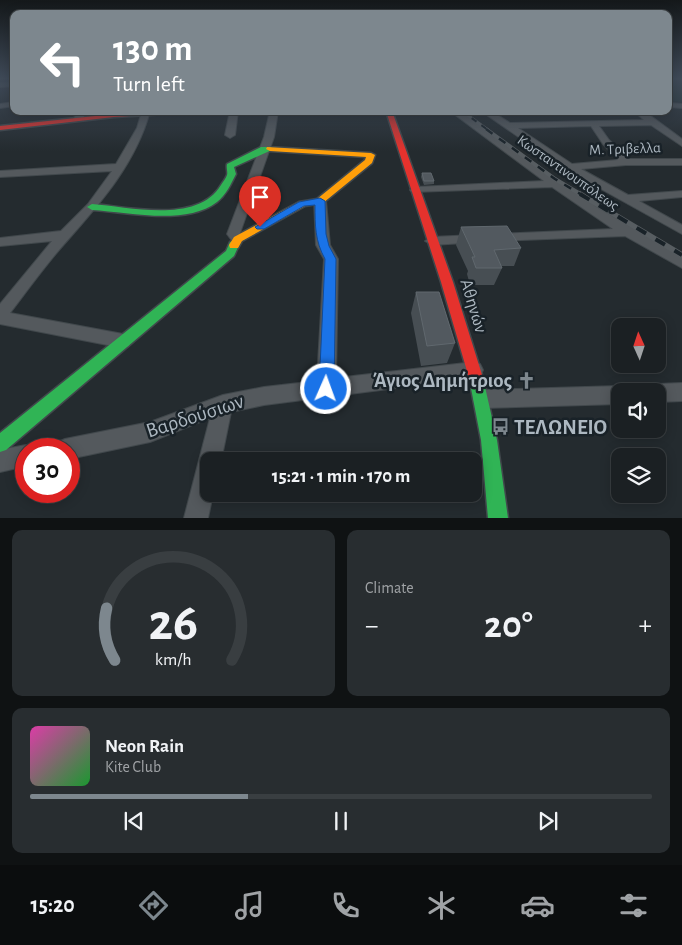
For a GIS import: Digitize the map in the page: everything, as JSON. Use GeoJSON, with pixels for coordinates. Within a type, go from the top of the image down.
{"type":"FeatureCollection","features":[{"type":"Feature","properties":{"kind":"street"},"geometry":{"type":"LineString","coordinates":[[0,128],[81,115]]}},
{"type":"Feature","properties":{"kind":"street"},"geometry":{"type":"LineString","coordinates":[[123,341],[0,317],[53,248],[92,207],[112,180],[141,128],[145,115]]}},
{"type":"Feature","properties":{"kind":"street"},"geometry":{"type":"LineString","coordinates":[[230,135],[233,115]]}},
{"type":"Feature","properties":{"kind":"street"},"geometry":{"type":"LineString","coordinates":[[238,240],[233,234],[264,149],[273,115]]}},
{"type":"Feature","properties":{"kind":"street","name":"Αθηνών"},"geometry":{"type":"LineString","coordinates":[[390,115],[447,282],[482,399],[498,518]]}},
{"type":"Feature","properties":{"kind":"street","name":"Κωσταντινουπόλεως"},"geometry":{"type":"LineString","coordinates":[[460,115],[628,232],[682,263]]}},
{"type":"Feature","properties":{"kind":"street","name":"Κωσταντινουπόλεως"},"geometry":{"type":"LineString","coordinates":[[491,115],[569,167],[682,230]]}},
{"type":"Feature","properties":{"kind":"street"},"geometry":{"type":"LineString","coordinates":[[643,115],[682,143]]}},
{"type":"Feature","properties":{"kind":"street"},"geometry":{"type":"LineString","coordinates":[[508,126],[652,122]]}},
{"type":"Feature","properties":{"kind":"street"},"geometry":{"type":"LineString","coordinates":[[594,125],[606,142],[626,162]]}},
{"type":"Feature","properties":{"kind":"street"},"geometry":{"type":"LineString","coordinates":[[0,444],[230,253],[238,240],[302,204],[320,201],[369,161],[371,155],[264,149],[230,166],[232,174],[226,187],[218,197],[198,209],[180,212],[92,207]]}},
{"type":"Feature","properties":{"kind":"street","name":"Μ. Τριβελλα"},"geometry":{"type":"LineString","coordinates":[[569,167],[626,162],[682,162]]}},
{"type":"Feature","properties":{"kind":"street"},"geometry":{"type":"LineString","coordinates":[[0,174],[119,167]]}},
{"type":"Feature","properties":{"kind":"street"},"geometry":{"type":"LineString","coordinates":[[416,190],[557,184]]}},
{"type":"Feature","properties":{"kind":"street"},"geometry":{"type":"LineString","coordinates":[[625,199],[682,194]]}},
{"type":"Feature","properties":{"kind":"street"},"geometry":{"type":"LineString","coordinates":[[320,201],[323,246],[331,259],[326,389]]}},
{"type":"Feature","properties":{"kind":"street"},"geometry":{"type":"LineString","coordinates":[[432,241],[628,232]]}},
{"type":"Feature","properties":{"kind":"street"},"geometry":{"type":"LineString","coordinates":[[0,242],[67,234]]}},
{"type":"Feature","properties":{"kind":"street","name":"Βαρδούσιων"},"geometry":{"type":"LineString","coordinates":[[80,446],[150,432],[224,404],[264,396],[474,370]]}},
{"type":"Feature","properties":{"kind":"street"},"geometry":{"type":"LineString","coordinates":[[666,393],[682,392]]}},
{"type":"Feature","properties":{"kind":"street"},"geometry":{"type":"LineString","coordinates":[[482,399],[611,394]]}},
{"type":"Feature","properties":{"kind":"street"},"geometry":{"type":"LineString","coordinates":[[212,452],[224,404]]}},
{"type":"Feature","properties":{"kind":"street"},"geometry":{"type":"LineString","coordinates":[[0,461],[15,458]]}},
{"type":"Feature","properties":{"kind":"street"},"geometry":{"type":"LineString","coordinates":[[196,518],[200,502]]}},
{"type":"Feature","properties":{"kind":"building"},"geometry":{"type":"Polygon","coordinates":[[[422,173],[431,173],[434,181],[424,181],[422,173]]]}},
{"type":"Feature","properties":{"kind":"building"},"geometry":{"type":"Polygon","coordinates":[[[507,226],[521,248],[494,250],[502,268],[476,268],[472,257],[475,257],[461,227],[507,226]]]}},
{"type":"Feature","properties":{"kind":"building"},"geometry":{"type":"Polygon","coordinates":[[[416,292],[439,292],[455,343],[427,346],[416,292]]]}},
{"type":"Feature","properties":{"kind":"railway"},"geometry":{"type":"LineString","coordinates":[[467,115],[488,130]]}},
{"type":"Feature","properties":{"kind":"railway"},"geometry":{"type":"LineString","coordinates":[[486,129],[555,179],[582,195]]}},
{"type":"Feature","properties":{"kind":"railway"},"geometry":{"type":"LineString","coordinates":[[580,194],[682,255]]}},
{"type":"Feature","properties":{"kind":"traffic: fast"},"geometry":{"type":"LineString","coordinates":[[92,207],[167,213],[196,209],[208,204],[219,195],[232,174],[230,166],[264,149],[270,149]]}},
{"type":"Feature","properties":{"kind":"traffic: fast"},"geometry":{"type":"LineString","coordinates":[[0,444],[230,253],[234,245]]}},
{"type":"Feature","properties":{"kind":"traffic: fast"},"geometry":{"type":"LineString","coordinates":[[476,378],[489,440],[498,518]]}},
{"type":"Feature","properties":{"kind":"traffic: slow"},"geometry":{"type":"LineString","coordinates":[[234,245],[238,239],[302,204],[320,201],[369,161],[371,155],[270,149]]}},
{"type":"Feature","properties":{"kind":"traffic: jam"},"geometry":{"type":"LineString","coordinates":[[0,128],[114,115]]}},
{"type":"Feature","properties":{"kind":"traffic: jam"},"geometry":{"type":"LineString","coordinates":[[390,115],[447,282],[476,378]]}},
{"type":"Feature","properties":{"kind":"place","name":"Άγιος Δημήτριος"},"geometry":{"type":"Point","coordinates":[526,380]}},
{"type":"Feature","properties":{"kind":"place","name":"ΤΕΛΩΝΕΙΟ"},"geometry":{"type":"Point","coordinates":[500,427]}},
{"type":"Feature","properties":{"kind":"route"},"geometry":{"type":"LineString","coordinates":[[260,227],[302,204],[320,201],[323,246],[331,259],[326,389]]}}]}
